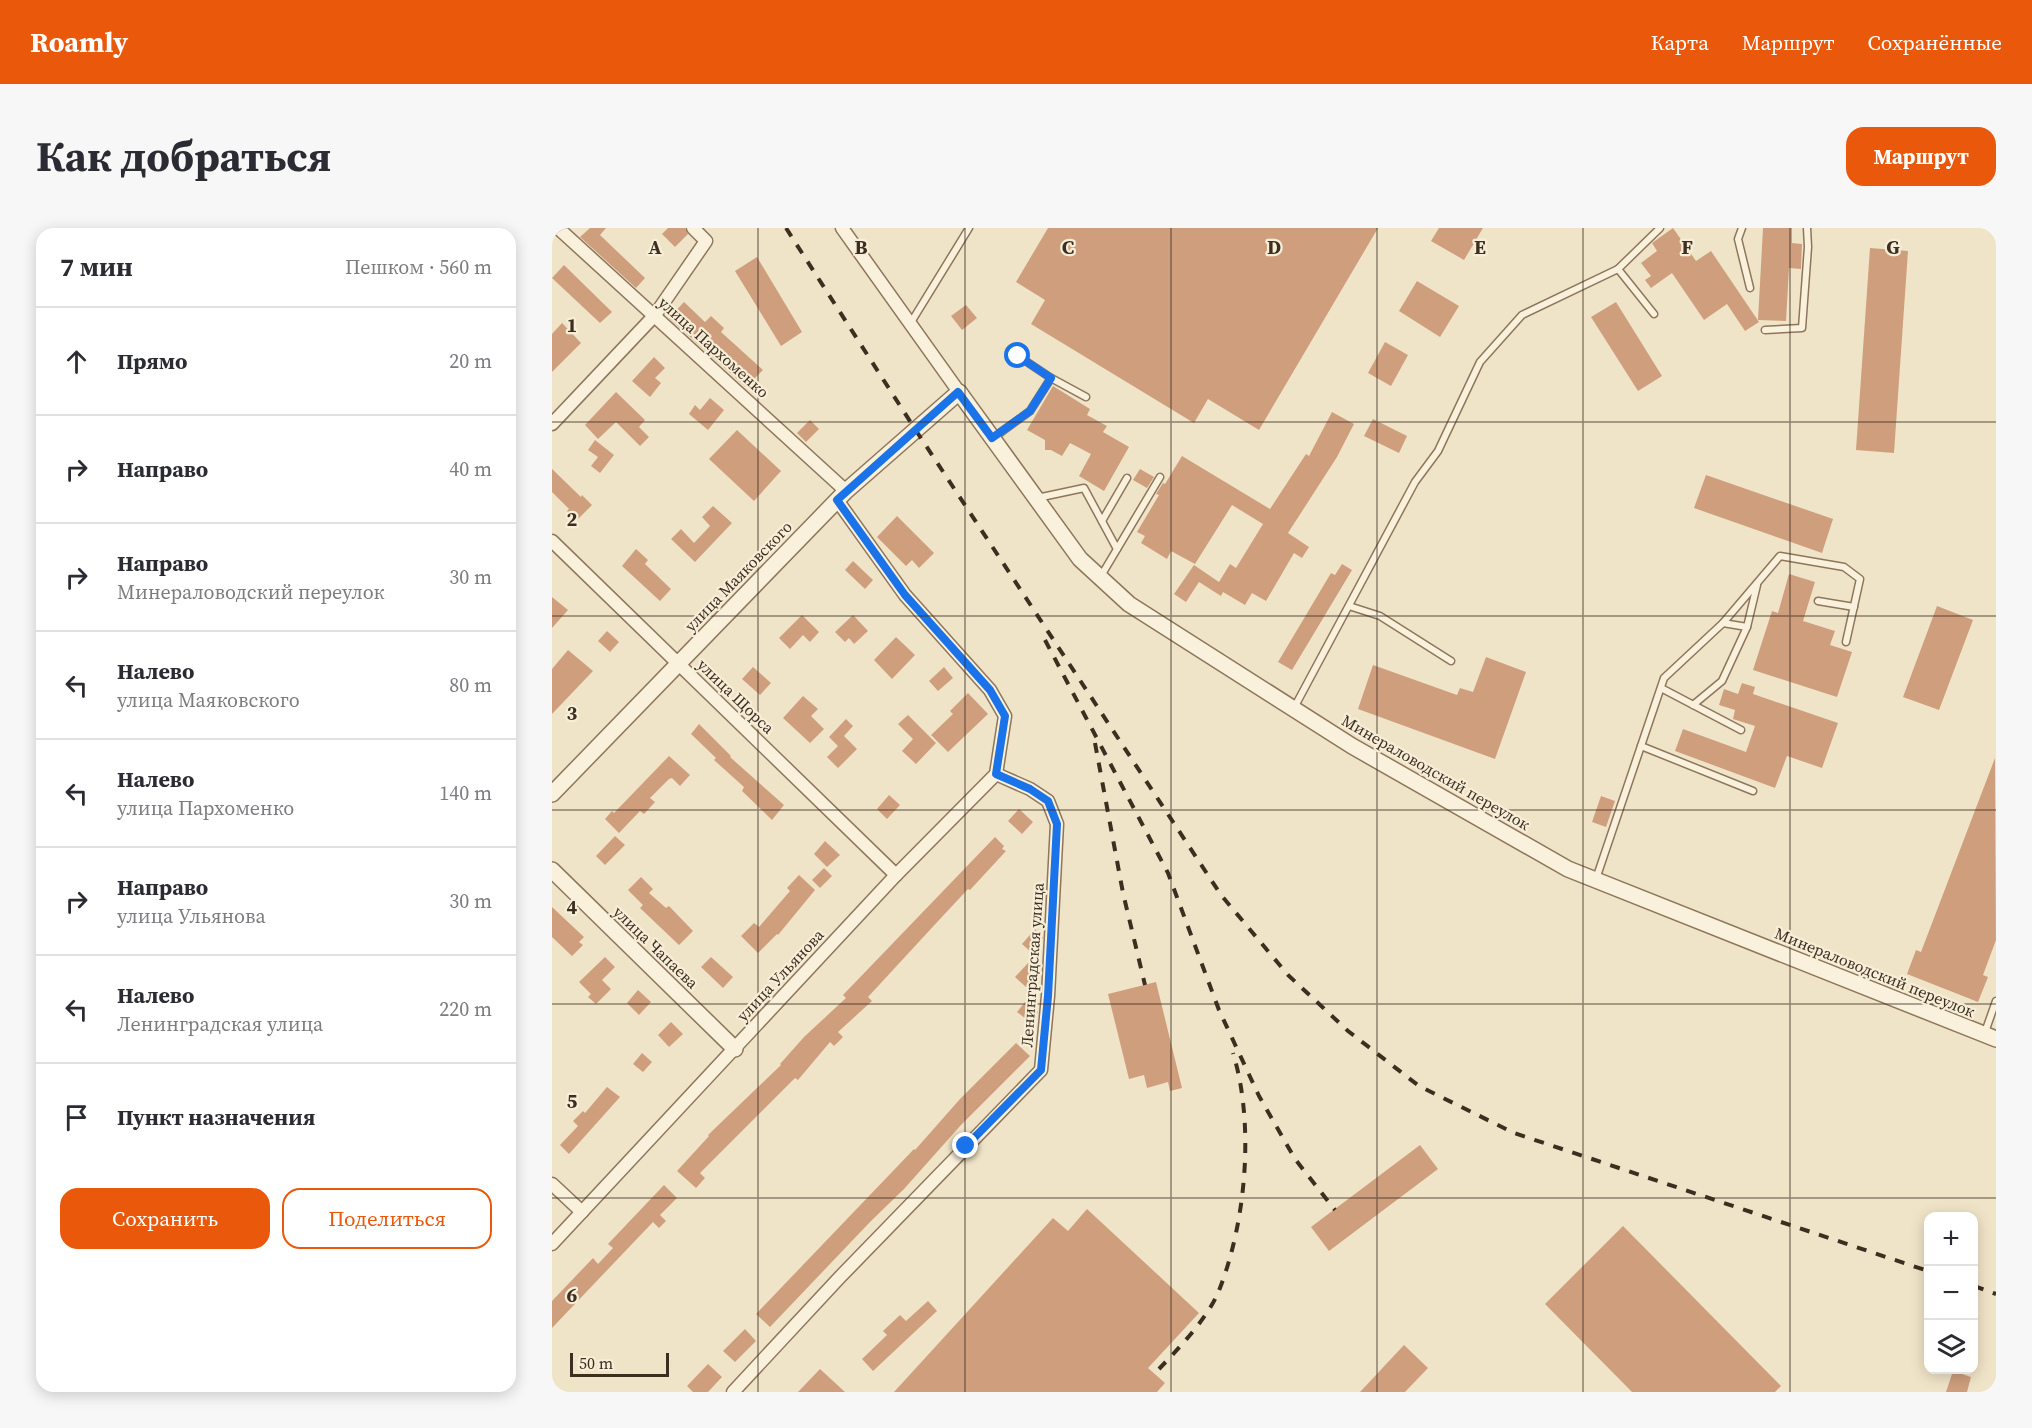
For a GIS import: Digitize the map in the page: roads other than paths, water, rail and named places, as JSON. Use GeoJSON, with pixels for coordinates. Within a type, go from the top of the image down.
{"type":"FeatureCollection","features":[{"type":"Feature","properties":{"kind":"street","name":"улица Пархоменко"},"geometry":{"type":"LineString","coordinates":[[558,228],[655,315],[842,495],[905,595],[990,690],[1005,716],[996,774]]}},
{"type":"Feature","properties":{"kind":"street"},"geometry":{"type":"LineString","coordinates":[[552,424],[655,315],[706,241],[693,228]]}},
{"type":"Feature","properties":{"kind":"street"},"geometry":{"type":"LineString","coordinates":[[842,228],[958,392]]}},
{"type":"Feature","properties":{"kind":"street","name":"улица Маяковского"},"geometry":{"type":"LineString","coordinates":[[552,794],[842,495],[958,392]]}},
{"type":"Feature","properties":{"kind":"street","name":"Минераловодский переулок"},"geometry":{"type":"LineString","coordinates":[[958,392],[1080,559],[1129,604],[1352,746],[1568,869],[1990,1037]]}},
{"type":"Feature","properties":{"kind":"street","name":"улица Щорса"},"geometry":{"type":"LineString","coordinates":[[552,542],[896,875]]}},
{"type":"Feature","properties":{"kind":"street","name":"улица Ульянова"},"geometry":{"type":"LineString","coordinates":[[552,1244],[896,875],[996,774]]}},
{"type":"Feature","properties":{"kind":"street","name":"Ленинградская улица"},"geometry":{"type":"LineString","coordinates":[[733,1392],[848,1269],[1041,1070],[1048,996],[1057,824],[1048,801],[1030,789],[996,774]]}},
{"type":"Feature","properties":{"kind":"street","name":"улица Чапаева"},"geometry":{"type":"LineString","coordinates":[[552,870],[735,1049]]}},
{"type":"Feature","properties":{"kind":"street"},"geometry":{"type":"LineString","coordinates":[[552,1184],[582,1212]]}},
{"type":"Feature","properties":{"kind":"lane"},"geometry":{"type":"LineString","coordinates":[[910,324],[969,228]]}},
{"type":"Feature","properties":{"kind":"lane"},"geometry":{"type":"LineString","coordinates":[[1293,708],[1415,482],[1438,451],[1480,362],[1522,315],[1618,269],[1660,228]]}},
{"type":"Feature","properties":{"kind":"lane"},"geometry":{"type":"LineString","coordinates":[[1742,228],[1738,239],[1750,288]]}},
{"type":"Feature","properties":{"kind":"lane"},"geometry":{"type":"LineString","coordinates":[[1765,330],[1802,328],[1808,247],[1807,228]]}},
{"type":"Feature","properties":{"kind":"lane"},"geometry":{"type":"LineString","coordinates":[[1618,269],[1654,314]]}},
{"type":"Feature","properties":{"kind":"lane"},"geometry":{"type":"LineString","coordinates":[[1018,356],[1051,378],[1086,397]]}},
{"type":"Feature","properties":{"kind":"lane"},"geometry":{"type":"LineString","coordinates":[[992,438],[1030,411],[1051,378]]}},
{"type":"Feature","properties":{"kind":"lane"},"geometry":{"type":"LineString","coordinates":[[1101,577],[1160,477]]}},
{"type":"Feature","properties":{"kind":"lane"},"geometry":{"type":"LineString","coordinates":[[1102,521],[1127,478]]}},
{"type":"Feature","properties":{"kind":"lane"},"geometry":{"type":"LineString","coordinates":[[1036,498],[1084,488],[1117,549]]}},
{"type":"Feature","properties":{"kind":"lane"},"geometry":{"type":"LineString","coordinates":[[1595,880],[1665,678],[1723,623],[1779,556],[1844,567],[1860,579],[1846,642]]}},
{"type":"Feature","properties":{"kind":"lane"},"geometry":{"type":"LineString","coordinates":[[1693,705],[1722,681],[1747,627],[1758,581]]}},
{"type":"Feature","properties":{"kind":"lane"},"geometry":{"type":"LineString","coordinates":[[1818,601],[1854,607]]}},
{"type":"Feature","properties":{"kind":"lane"},"geometry":{"type":"LineString","coordinates":[[1349,606],[1380,616],[1452,661]]}},
{"type":"Feature","properties":{"kind":"lane"},"geometry":{"type":"LineString","coordinates":[[1723,623],[1747,627]]}},
{"type":"Feature","properties":{"kind":"lane"},"geometry":{"type":"LineString","coordinates":[[1661,688],[1741,730]]}},
{"type":"Feature","properties":{"kind":"lane"},"geometry":{"type":"LineString","coordinates":[[1641,746],[1753,791]]}},
{"type":"Feature","properties":{"kind":"lane"},"geometry":{"type":"LineString","coordinates":[[1990,1037],[1996,1001]]}},
{"type":"Feature","properties":{"kind":"railway"},"geometry":{"type":"LineString","coordinates":[[786,228],[1221,895],[1288,975],[1348,1031],[1419,1086],[1514,1133],[1924,1270]]}},
{"type":"Feature","properties":{"kind":"railway"},"geometry":{"type":"LineString","coordinates":[[1045,640],[1168,873],[1219,1010],[1259,1096],[1295,1159],[1335,1210]]}},
{"type":"Feature","properties":{"kind":"railway"},"geometry":{"type":"LineString","coordinates":[[1095,743],[1123,893],[1145,985]]}},
{"type":"Feature","properties":{"kind":"railway"},"geometry":{"type":"LineString","coordinates":[[1159,1369],[1207,1313],[1218,1293],[1228,1266],[1241,1205],[1245,1142],[1240,1081],[1233,1053]]}},
{"type":"Feature","properties":{"kind":"railway"},"geometry":{"type":"LineString","coordinates":[[1978,1287],[1996,1294]]}}]}
